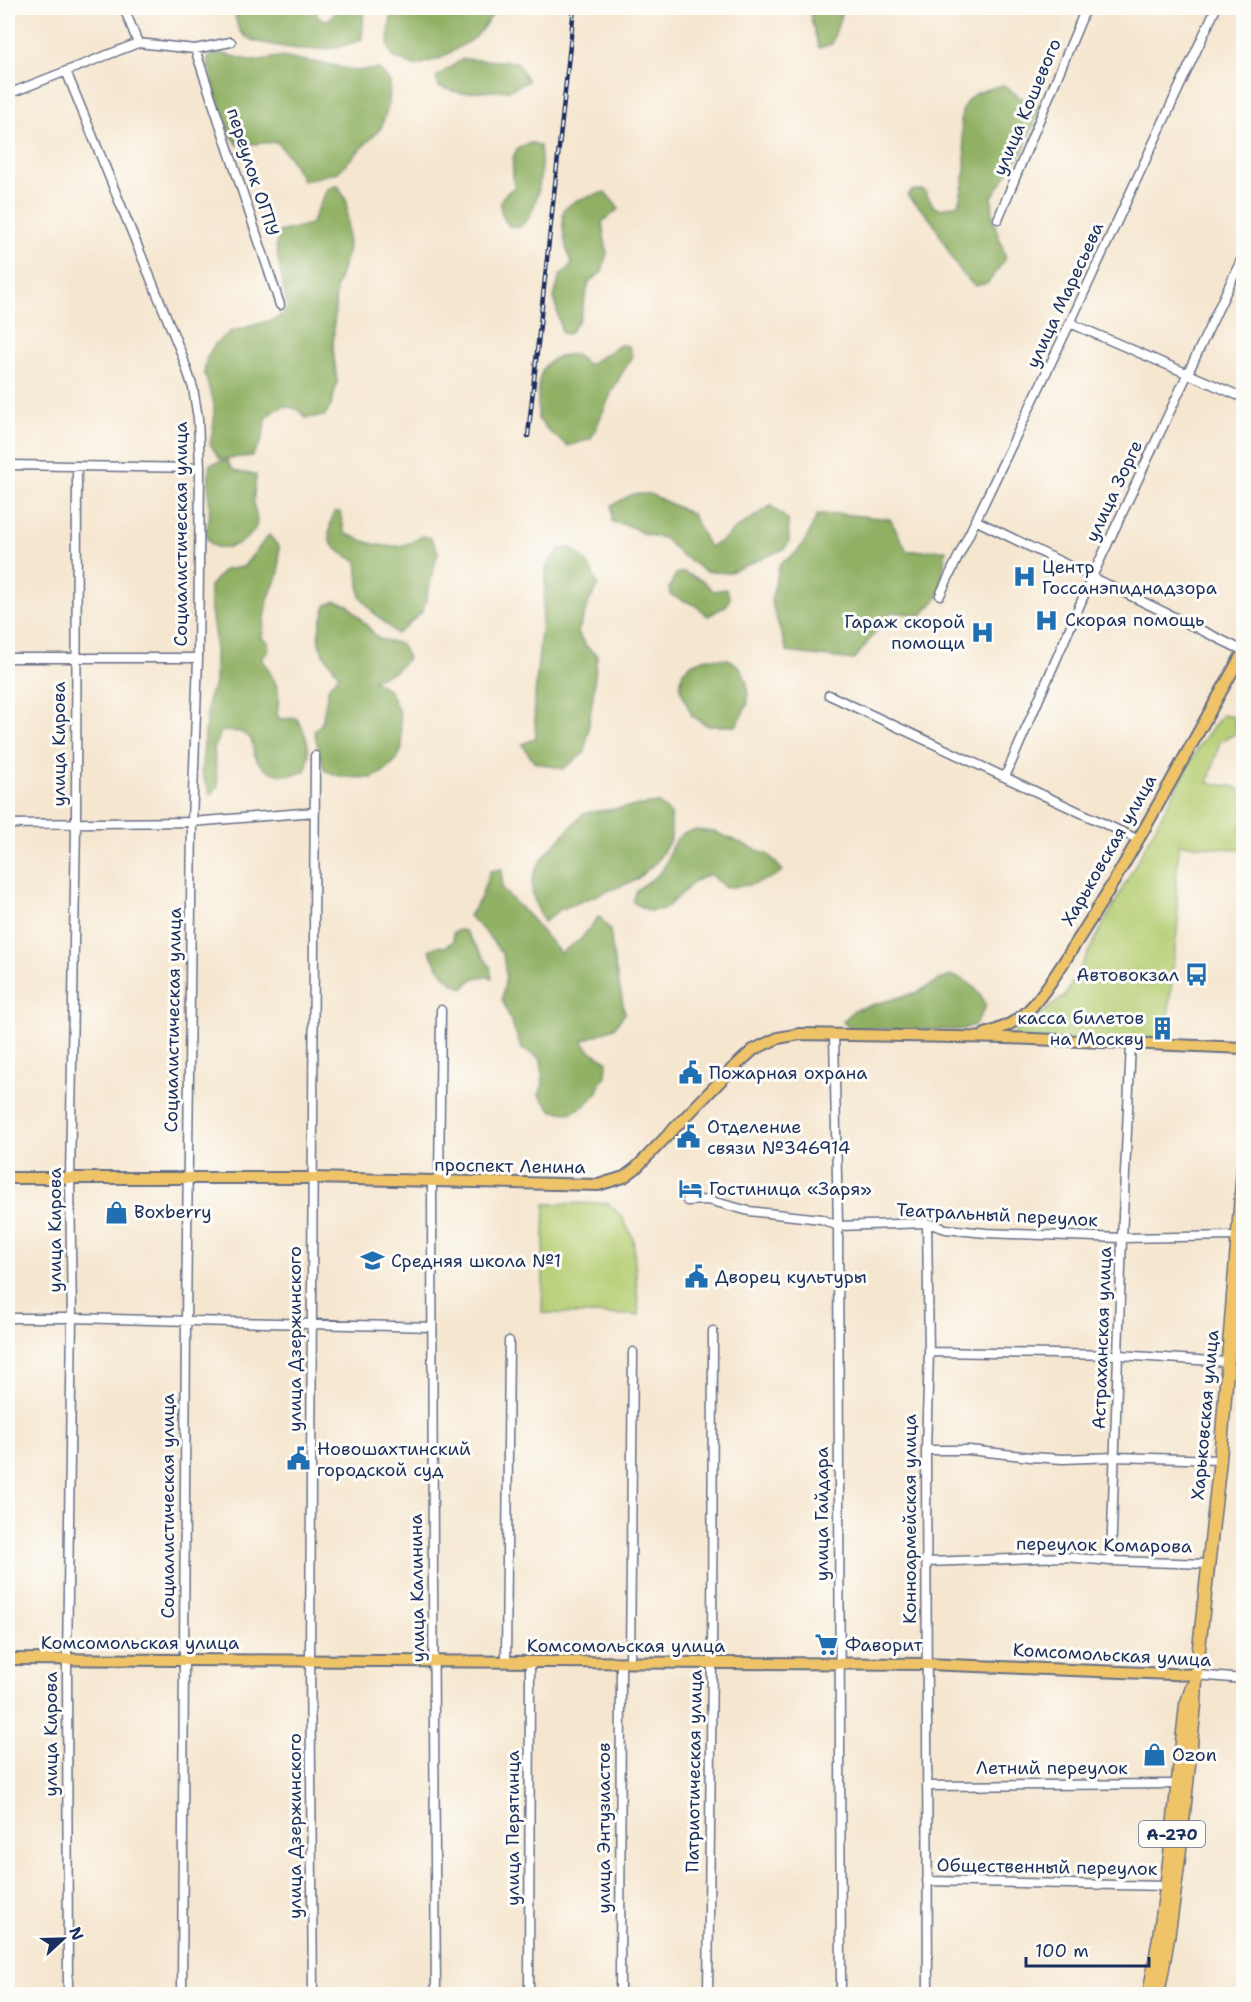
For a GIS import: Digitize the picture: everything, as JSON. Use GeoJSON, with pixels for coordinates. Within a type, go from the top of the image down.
{"type":"FeatureCollection","features":[{"type":"Feature","properties":{"kind":"highway","name":"Харьковская улица"},"geometry":{"type":"LineString","coordinates":[[1158,1995],[1167,1952],[1195,1705],[1196,1675],[1220,1460],[1244,1157]]}},
{"type":"Feature","properties":{"kind":"highway","name":"Харьковская улица"},"geometry":{"type":"LineString","coordinates":[[1149,1995],[1166,1886],[1186,1705],[1196,1675]]}},
{"type":"Feature","properties":{"kind":"main road","name":"Харьковская улица"},"geometry":{"type":"LineString","coordinates":[[977,1037],[1002,1028],[1023,1015],[1044,990],[1093,917],[1244,651]]}},
{"type":"Feature","properties":{"kind":"main road","name":"проспект Ленина"},"geometry":{"type":"LineString","coordinates":[[8,1178],[312,1178],[598,1185],[624,1177],[636,1168],[730,1071],[753,1050],[778,1038],[800,1034],[977,1037],[1244,1048]]}},
{"type":"Feature","properties":{"kind":"main road","name":"Комсомольская улица"},"geometry":{"type":"LineString","coordinates":[[8,1659],[926,1664],[1196,1675]]}},
{"type":"Feature","properties":{"kind":"street"},"geometry":{"type":"LineString","coordinates":[[124,8],[138,43]]}},
{"type":"Feature","properties":{"kind":"street","name":"улица Кошевого"},"geometry":{"type":"LineString","coordinates":[[998,219],[1086,8]]}},
{"type":"Feature","properties":{"kind":"street","name":"улица Маресьева"},"geometry":{"type":"LineString","coordinates":[[940,595],[1070,324],[1216,8]]}},
{"type":"Feature","properties":{"kind":"street"},"geometry":{"type":"LineString","coordinates":[[8,94],[138,43],[195,49],[231,42]]}},
{"type":"Feature","properties":{"kind":"street","name":"переулок ОГПУ"},"geometry":{"type":"LineString","coordinates":[[195,49],[280,305]]}},
{"type":"Feature","properties":{"kind":"street","name":"Социалистическая улица"},"geometry":{"type":"LineString","coordinates":[[66,70],[182,355],[193,388],[198,418],[200,468],[198,657],[192,822],[186,1321],[182,1995]]}},
{"type":"Feature","properties":{"kind":"street","name":"улица Зорге"},"geometry":{"type":"LineString","coordinates":[[1005,777],[1092,577],[1244,254]]}},
{"type":"Feature","properties":{"kind":"street"},"geometry":{"type":"LineString","coordinates":[[1070,324],[1244,398]]}},
{"type":"Feature","properties":{"kind":"street"},"geometry":{"type":"LineString","coordinates":[[8,465],[200,468]]}},
{"type":"Feature","properties":{"kind":"street","name":"улица Кирова"},"geometry":{"type":"LineString","coordinates":[[68,1995],[67,1659],[72,1318],[70,1179],[76,824],[77,466]]}},
{"type":"Feature","properties":{"kind":"street"},"geometry":{"type":"LineString","coordinates":[[975,520],[1244,651]]}},
{"type":"Feature","properties":{"kind":"street"},"geometry":{"type":"LineString","coordinates":[[8,658],[198,657]]}},
{"type":"Feature","properties":{"kind":"street"},"geometry":{"type":"LineString","coordinates":[[829,695],[1137,839]]}},
{"type":"Feature","properties":{"kind":"street","name":"улица Дзержинского"},"geometry":{"type":"LineString","coordinates":[[313,1995],[310,1661],[315,756]]}},
{"type":"Feature","properties":{"kind":"street"},"geometry":{"type":"LineString","coordinates":[[8,824],[192,822],[315,812]]}},
{"type":"Feature","properties":{"kind":"street","name":"улица Калинина"},"geometry":{"type":"LineString","coordinates":[[436,1995],[432,1327],[441,1011]]}},
{"type":"Feature","properties":{"kind":"street","name":"улица Гайдара"},"geometry":{"type":"LineString","coordinates":[[834,1034],[838,1226],[841,1995]]}},
{"type":"Feature","properties":{"kind":"street","name":"Астраханская улица"},"geometry":{"type":"LineString","coordinates":[[1111,1561],[1131,1044]]}},
{"type":"Feature","properties":{"kind":"street","name":"Театральный переулок"},"geometry":{"type":"LineString","coordinates":[[687,1201],[708,1200],[749,1211],[821,1219],[838,1226],[927,1224],[946,1229],[986,1233],[1122,1238],[1236,1236]]}},
{"type":"Feature","properties":{"kind":"street","name":"Конноармейская улица"},"geometry":{"type":"LineString","coordinates":[[927,1224],[929,1352],[926,1450],[928,1995]]}},
{"type":"Feature","properties":{"kind":"street"},"geometry":{"type":"LineString","coordinates":[[8,1318],[432,1327]]}},
{"type":"Feature","properties":{"kind":"street","name":"Патриотическая улица"},"geometry":{"type":"LineString","coordinates":[[708,1995],[713,1331]]}},
{"type":"Feature","properties":{"kind":"street"},"geometry":{"type":"LineString","coordinates":[[506,1662],[509,1341]]}},
{"type":"Feature","properties":{"kind":"street"},"geometry":{"type":"LineString","coordinates":[[1230,1343],[1244,1344]]}},
{"type":"Feature","properties":{"kind":"street","name":"улица Энтузиастов"},"geometry":{"type":"LineString","coordinates":[[620,1995],[633,1352]]}},
{"type":"Feature","properties":{"kind":"street"},"geometry":{"type":"LineString","coordinates":[[929,1352],[1119,1355],[1228,1362]]}},
{"type":"Feature","properties":{"kind":"street"},"geometry":{"type":"LineString","coordinates":[[926,1450],[969,1450],[1063,1459],[1114,1457],[1220,1460]]}},
{"type":"Feature","properties":{"kind":"street","name":"переулок Комарова"},"geometry":{"type":"LineString","coordinates":[[926,1562],[1065,1557],[1209,1564]]}},
{"type":"Feature","properties":{"kind":"street","name":"улица Перятинца"},"geometry":{"type":"LineString","coordinates":[[529,1995],[530,1662]]}},
{"type":"Feature","properties":{"kind":"street","name":"Комсомольская улица"},"geometry":{"type":"LineString","coordinates":[[1196,1675],[1244,1678]]}},
{"type":"Feature","properties":{"kind":"street","name":"Летний переулок"},"geometry":{"type":"LineString","coordinates":[[927,1786],[1177,1784]]}},
{"type":"Feature","properties":{"kind":"street","name":"Общественный переулок"},"geometry":{"type":"LineString","coordinates":[[927,1881],[1166,1886]]}},
{"type":"Feature","properties":{"kind":"green space"},"geometry":{"type":"Polygon","coordinates":[[[234,8],[316,8],[318,18],[328,20],[339,8],[364,10],[362,39],[328,49],[293,48],[257,42],[240,31],[234,8]]]}},
{"type":"Feature","properties":{"kind":"green space"},"geometry":{"type":"Polygon","coordinates":[[[392,8],[498,8],[476,37],[441,58],[414,66],[393,57],[388,45],[392,8]]]}},
{"type":"Feature","properties":{"kind":"green space"},"geometry":{"type":"Polygon","coordinates":[[[819,8],[843,8],[832,44],[819,48],[810,15],[819,8]]]}},
{"type":"Feature","properties":{"kind":"green space"},"geometry":{"type":"Polygon","coordinates":[[[220,53],[253,61],[279,57],[327,64],[355,71],[379,69],[390,82],[389,103],[381,128],[338,172],[303,181],[277,142],[238,145],[232,136],[218,104],[207,60],[211,55],[220,53]]]}},
{"type":"Feature","properties":{"kind":"green space"},"geometry":{"type":"Polygon","coordinates":[[[463,59],[517,62],[528,81],[509,90],[461,93],[439,87],[436,77],[463,59]]]}},
{"type":"Feature","properties":{"kind":"green space"},"geometry":{"type":"Polygon","coordinates":[[[1003,85],[1023,99],[1041,104],[1023,150],[992,197],[993,219],[1006,258],[988,283],[975,286],[956,265],[930,219],[907,195],[913,190],[924,190],[934,207],[941,209],[958,204],[965,169],[961,125],[963,109],[966,102],[975,94],[1003,85]]]}},
{"type":"Feature","properties":{"kind":"green space"},"geometry":{"type":"Polygon","coordinates":[[[533,143],[540,146],[541,156],[536,200],[527,219],[520,227],[509,226],[502,215],[501,200],[514,188],[512,166],[515,153],[518,148],[533,143]]]}},
{"type":"Feature","properties":{"kind":"green space"},"geometry":{"type":"Polygon","coordinates":[[[338,185],[347,202],[348,252],[336,288],[333,348],[337,383],[331,406],[324,416],[306,418],[297,409],[284,406],[277,409],[267,418],[262,439],[252,456],[220,459],[210,444],[214,423],[214,404],[204,372],[207,357],[215,344],[230,332],[276,319],[287,309],[276,246],[279,232],[311,224],[327,189],[338,185]]]}},
{"type":"Feature","properties":{"kind":"green space"},"geometry":{"type":"Polygon","coordinates":[[[605,192],[619,209],[602,222],[607,253],[602,272],[589,282],[580,319],[569,334],[562,333],[554,297],[560,276],[572,265],[563,230],[564,209],[577,200],[605,192]]]}},
{"type":"Feature","properties":{"kind":"green space"},"geometry":{"type":"Polygon","coordinates":[[[620,345],[629,346],[632,357],[615,385],[591,439],[568,446],[538,419],[539,384],[545,366],[551,360],[561,356],[575,354],[588,365],[620,345]]]}},
{"type":"Feature","properties":{"kind":"green space"},"geometry":{"type":"Polygon","coordinates":[[[227,460],[235,471],[256,475],[254,506],[257,521],[252,533],[246,538],[239,543],[222,548],[209,542],[206,534],[209,520],[208,478],[210,464],[227,460]]]}},
{"type":"Feature","properties":{"kind":"green space"},"geometry":{"type":"Polygon","coordinates":[[[633,494],[650,494],[692,514],[709,547],[722,541],[735,529],[771,506],[788,520],[789,542],[784,549],[728,573],[705,571],[680,554],[664,538],[644,534],[630,526],[612,522],[612,505],[633,494]]]}},
{"type":"Feature","properties":{"kind":"green space"},"geometry":{"type":"Polygon","coordinates":[[[334,512],[340,512],[345,534],[374,544],[396,546],[409,543],[422,536],[431,538],[438,552],[423,611],[397,634],[373,612],[360,596],[357,561],[340,552],[331,543],[329,530],[334,512]]]}},
{"type":"Feature","properties":{"kind":"green space"},"geometry":{"type":"Polygon","coordinates":[[[842,514],[890,519],[907,551],[946,550],[940,595],[922,615],[891,612],[854,660],[787,652],[771,601],[780,563],[794,555],[799,549],[817,515],[842,514]]]}},
{"type":"Feature","properties":{"kind":"green space"},"geometry":{"type":"Polygon","coordinates":[[[269,535],[279,547],[279,572],[268,599],[262,638],[268,642],[269,650],[262,658],[278,690],[277,714],[280,719],[296,718],[308,744],[309,758],[305,771],[285,775],[271,772],[265,769],[256,758],[251,739],[241,732],[221,731],[214,749],[218,787],[211,795],[201,772],[209,695],[215,684],[215,638],[210,586],[224,570],[243,567],[269,535]]]}},
{"type":"Feature","properties":{"kind":"green space"},"geometry":{"type":"Polygon","coordinates":[[[571,548],[588,564],[598,586],[588,604],[578,632],[585,645],[597,655],[585,752],[563,769],[534,762],[522,744],[536,738],[534,706],[547,565],[560,549],[571,548]]]}},
{"type":"Feature","properties":{"kind":"green space"},"geometry":{"type":"Polygon","coordinates":[[[683,572],[703,581],[713,591],[726,589],[730,598],[726,606],[708,616],[695,605],[670,595],[669,588],[676,574],[683,572]]]}},
{"type":"Feature","properties":{"kind":"green space"},"geometry":{"type":"Polygon","coordinates":[[[336,601],[348,605],[379,639],[401,644],[408,658],[395,671],[373,680],[389,690],[400,714],[402,749],[396,760],[385,771],[372,778],[342,777],[324,770],[314,731],[322,723],[329,686],[339,675],[325,656],[319,643],[326,605],[336,601]]]}},
{"type":"Feature","properties":{"kind":"green space"},"geometry":{"type":"Polygon","coordinates":[[[707,658],[728,659],[740,667],[747,682],[748,703],[736,726],[708,726],[692,716],[680,688],[683,671],[693,663],[707,658]]]}},
{"type":"Feature","properties":{"kind":"green space"},"geometry":{"type":"Polygon","coordinates":[[[1222,715],[1233,717],[1237,733],[1220,741],[1208,783],[1236,787],[1243,793],[1243,850],[1179,844],[1176,882],[1178,921],[1165,1044],[1007,1038],[1065,996],[1199,746],[1222,715]]]}},
{"type":"Feature","properties":{"kind":"green space"},"geometry":{"type":"Polygon","coordinates":[[[658,803],[671,814],[671,839],[657,861],[636,880],[559,910],[544,922],[535,903],[532,883],[538,865],[561,837],[584,813],[658,803]]]}},
{"type":"Feature","properties":{"kind":"green space"},"geometry":{"type":"Polygon","coordinates":[[[697,830],[715,832],[769,855],[783,871],[762,881],[732,887],[724,887],[710,874],[695,881],[665,909],[648,911],[633,902],[637,891],[663,869],[676,840],[684,834],[697,830]]]}},
{"type":"Feature","properties":{"kind":"green space"},"geometry":{"type":"Polygon","coordinates":[[[502,869],[502,889],[531,918],[560,953],[581,939],[599,916],[610,930],[625,1013],[614,1028],[582,1041],[590,1051],[607,1061],[606,1076],[600,1083],[598,1092],[584,1106],[570,1113],[553,1111],[539,1095],[543,1084],[541,1059],[522,1049],[502,999],[506,975],[503,955],[469,916],[480,899],[490,871],[502,869]]]}},
{"type":"Feature","properties":{"kind":"green space"},"geometry":{"type":"Polygon","coordinates":[[[459,930],[465,931],[490,966],[492,978],[476,978],[464,988],[447,978],[439,968],[429,950],[438,946],[445,947],[453,941],[453,933],[459,930]]]}},
{"type":"Feature","properties":{"kind":"green space"},"geometry":{"type":"Polygon","coordinates":[[[952,976],[973,986],[986,1006],[975,1025],[960,1030],[850,1028],[843,1022],[854,1010],[918,992],[939,980],[952,976]]]}},
{"type":"Feature","properties":{"kind":"green space"},"geometry":{"type":"Polygon","coordinates":[[[608,1203],[622,1217],[633,1238],[639,1315],[542,1313],[545,1204],[608,1203]]]}},
{"type":"Feature","properties":{"kind":"railway"},"geometry":{"type":"LineString","coordinates":[[528,436],[574,8]]}},
{"type":"Feature","properties":{"kind":"place","name":"Центр Госсанэпиднадзора"},"geometry":{"type":"Point","coordinates":[1024,577]}},
{"type":"Feature","properties":{"kind":"place","name":"Скорая помощь"},"geometry":{"type":"Point","coordinates":[1047,620]}},
{"type":"Feature","properties":{"kind":"place","name":"Гараж скорой помощи"},"geometry":{"type":"Point","coordinates":[983,632]}},
{"type":"Feature","properties":{"kind":"place","name":"Автовокзал"},"geometry":{"type":"Point","coordinates":[1197,975]}},
{"type":"Feature","properties":{"kind":"place","name":"касса билетов на Москву"},"geometry":{"type":"Point","coordinates":[1162,1028]}},
{"type":"Feature","properties":{"kind":"place","name":"Пожарная охрана"},"geometry":{"type":"Point","coordinates":[691,1073]}},
{"type":"Feature","properties":{"kind":"place","name":"Отделение связи №346914"},"geometry":{"type":"Point","coordinates":[689,1137]}},
{"type":"Feature","properties":{"kind":"place","name":"Гостиница «Заря»"},"geometry":{"type":"Point","coordinates":[691,1189]}},
{"type":"Feature","properties":{"kind":"place","name":"Boxberry"},"geometry":{"type":"Point","coordinates":[116,1212]}},
{"type":"Feature","properties":{"kind":"place","name":"Средняя школа №1"},"geometry":{"type":"Point","coordinates":[373,1261]}},
{"type":"Feature","properties":{"kind":"place","name":"Дворец культуры"},"geometry":{"type":"Point","coordinates":[697,1277]}},
{"type":"Feature","properties":{"kind":"place","name":"Новошахтинский городской суд"},"geometry":{"type":"Point","coordinates":[299,1459]}},
{"type":"Feature","properties":{"kind":"place","name":"Фаворит"},"geometry":{"type":"Point","coordinates":[827,1645]}},
{"type":"Feature","properties":{"kind":"place","name":"Ozon"},"geometry":{"type":"Point","coordinates":[1154,1755]}}]}
